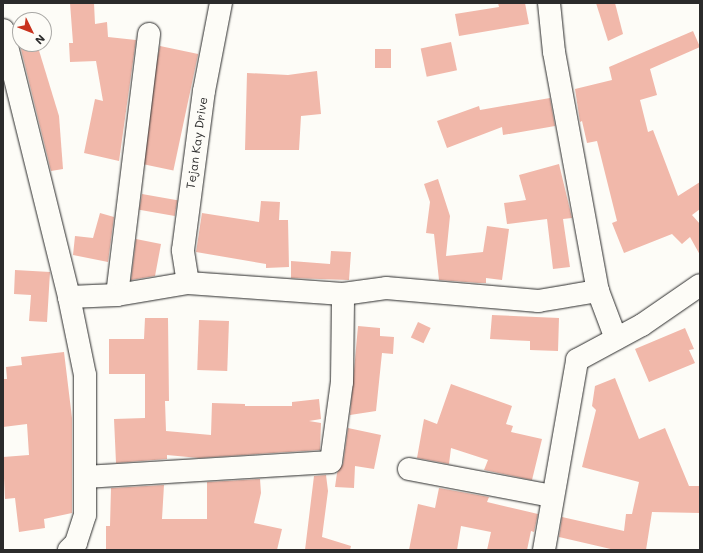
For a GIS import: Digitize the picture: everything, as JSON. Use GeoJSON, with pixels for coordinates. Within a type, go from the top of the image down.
{"type":"FeatureCollection","features":[{"type":"Feature","properties":{"kind":"street","name":"Tejan Kay Drive"},"geometry":{"type":"LineString","coordinates":[[188,283],[183,250],[204,91],[222,3]]}},
{"type":"Feature","properties":{"kind":"street"},"geometry":{"type":"LineString","coordinates":[[549,3],[554,52],[598,291],[616,339]]}},
{"type":"Feature","properties":{"kind":"street"},"geometry":{"type":"LineString","coordinates":[[3,30],[69,297],[86,375],[85,515],[76,543],[69,550]]}},
{"type":"Feature","properties":{"kind":"street"},"geometry":{"type":"LineString","coordinates":[[117,295],[149,34]]}},
{"type":"Feature","properties":{"kind":"street"},"geometry":{"type":"LineString","coordinates":[[69,297],[117,295],[188,283],[343,294],[386,288],[538,301],[598,291]]}},
{"type":"Feature","properties":{"kind":"street"},"geometry":{"type":"LineString","coordinates":[[544,550],[552,496],[577,360],[642,325],[700,285]]}},
{"type":"Feature","properties":{"kind":"street"},"geometry":{"type":"LineString","coordinates":[[85,477],[331,462],[342,382],[343,294]]}},
{"type":"Feature","properties":{"kind":"street"},"geometry":{"type":"LineString","coordinates":[[409,469],[552,496]]}},
{"type":"Feature","properties":{"kind":"building"},"geometry":{"type":"Polygon","coordinates":[[[70,3],[94,3],[95,24],[107,22],[108,37],[136,40],[119,161],[84,153],[95,99],[103,101],[96,61],[70,62],[69,43],[73,43],[70,3]]]}},
{"type":"Feature","properties":{"kind":"building"},"geometry":{"type":"Polygon","coordinates":[[[498,3],[525,3],[529,24],[459,36],[455,14],[499,7],[498,3]]]}},
{"type":"Feature","properties":{"kind":"building"},"geometry":{"type":"Polygon","coordinates":[[[596,3],[615,3],[623,34],[608,41],[596,3]]]}},
{"type":"Feature","properties":{"kind":"building"},"geometry":{"type":"Polygon","coordinates":[[[693,31],[700,47],[650,69],[657,95],[640,100],[648,132],[653,130],[678,196],[700,182],[700,209],[692,215],[700,224],[700,255],[690,237],[682,244],[672,234],[624,253],[612,223],[617,221],[597,141],[587,143],[582,121],[580,122],[575,89],[612,80],[609,67],[693,31]]]}},
{"type":"Feature","properties":{"kind":"building"},"geometry":{"type":"Polygon","coordinates":[[[451,42],[457,70],[427,77],[421,48],[451,42]]]}},
{"type":"Feature","properties":{"kind":"building"},"geometry":{"type":"Polygon","coordinates":[[[160,46],[198,54],[173,171],[135,162],[160,46]]]}},
{"type":"Feature","properties":{"kind":"building"},"geometry":{"type":"Polygon","coordinates":[[[375,49],[391,49],[391,68],[375,68],[375,49]]]}},
{"type":"Feature","properties":{"kind":"building"},"geometry":{"type":"Polygon","coordinates":[[[22,52],[39,52],[59,116],[63,169],[51,171],[22,52]]]}},
{"type":"Feature","properties":{"kind":"building"},"geometry":{"type":"Polygon","coordinates":[[[317,71],[321,114],[301,116],[299,150],[245,150],[247,73],[288,75],[317,71]]]}},
{"type":"Feature","properties":{"kind":"building"},"geometry":{"type":"Polygon","coordinates":[[[550,98],[555,126],[503,135],[502,127],[447,148],[437,121],[479,106],[480,110],[550,98]]]}},
{"type":"Feature","properties":{"kind":"building"},"geometry":{"type":"Polygon","coordinates":[[[559,164],[572,218],[563,219],[570,267],[553,269],[547,219],[507,224],[504,203],[526,200],[519,175],[559,164]]]}},
{"type":"Feature","properties":{"kind":"building"},"geometry":{"type":"Polygon","coordinates":[[[438,179],[450,216],[446,256],[483,252],[487,226],[509,229],[502,280],[486,278],[486,283],[479,283],[439,280],[434,234],[426,233],[430,202],[424,184],[438,179]]]}},
{"type":"Feature","properties":{"kind":"building"},"geometry":{"type":"Polygon","coordinates":[[[142,194],[177,200],[175,216],[139,210],[142,194]]]}},
{"type":"Feature","properties":{"kind":"building"},"geometry":{"type":"Polygon","coordinates":[[[261,201],[280,202],[279,220],[288,220],[289,267],[266,268],[266,264],[196,252],[202,213],[259,222],[261,201]]]}},
{"type":"Feature","properties":{"kind":"building"},"geometry":{"type":"Polygon","coordinates":[[[100,213],[114,217],[108,262],[73,255],[75,236],[93,238],[100,213]]]}},
{"type":"Feature","properties":{"kind":"building"},"geometry":{"type":"Polygon","coordinates":[[[136,239],[161,244],[155,276],[131,280],[136,239]]]}},
{"type":"Feature","properties":{"kind":"building"},"geometry":{"type":"Polygon","coordinates":[[[331,251],[351,252],[349,280],[291,278],[291,261],[330,264],[331,251]]]}},
{"type":"Feature","properties":{"kind":"building"},"geometry":{"type":"Polygon","coordinates":[[[15,270],[50,272],[47,322],[29,321],[31,295],[14,294],[15,270]]]}},
{"type":"Feature","properties":{"kind":"building"},"geometry":{"type":"Polygon","coordinates":[[[492,315],[559,318],[558,351],[530,350],[530,341],[490,339],[492,315]]]}},
{"type":"Feature","properties":{"kind":"building"},"geometry":{"type":"Polygon","coordinates":[[[145,318],[168,318],[169,401],[165,401],[166,431],[211,435],[212,403],[245,404],[245,406],[292,406],[292,402],[319,399],[321,419],[309,421],[321,423],[320,450],[199,458],[167,455],[167,459],[116,463],[114,419],[145,418],[145,374],[109,374],[109,339],[144,339],[145,318]]]}},
{"type":"Feature","properties":{"kind":"building"},"geometry":{"type":"Polygon","coordinates":[[[199,320],[229,321],[227,371],[197,370],[199,320]]]}},
{"type":"Feature","properties":{"kind":"building"},"geometry":{"type":"Polygon","coordinates":[[[418,322],[431,328],[424,343],[411,337],[418,322]]]}},
{"type":"Feature","properties":{"kind":"building"},"geometry":{"type":"Polygon","coordinates":[[[358,326],[380,328],[380,336],[394,337],[393,354],[382,353],[376,411],[350,415],[358,326]]]}},
{"type":"Feature","properties":{"kind":"building"},"geometry":{"type":"Polygon","coordinates":[[[685,328],[694,349],[689,350],[695,363],[649,382],[635,349],[685,328]]]}},
{"type":"Feature","properties":{"kind":"building"},"geometry":{"type":"Polygon","coordinates":[[[64,352],[72,418],[72,513],[44,519],[45,528],[19,532],[15,498],[5,499],[3,457],[29,455],[27,424],[3,427],[3,379],[7,379],[6,367],[22,365],[21,357],[64,352]]]}},
{"type":"Feature","properties":{"kind":"building"},"geometry":{"type":"Polygon","coordinates":[[[615,378],[639,439],[665,428],[689,486],[700,486],[700,513],[652,512],[646,550],[615,550],[559,537],[562,517],[624,531],[626,514],[632,514],[639,482],[582,467],[596,410],[592,406],[595,386],[615,378]]]}},
{"type":"Feature","properties":{"kind":"building"},"geometry":{"type":"Polygon","coordinates":[[[451,384],[512,406],[506,424],[513,426],[511,432],[542,439],[532,480],[484,470],[488,460],[451,448],[449,464],[417,458],[424,419],[437,424],[451,384]]]}},
{"type":"Feature","properties":{"kind":"building"},"geometry":{"type":"Polygon","coordinates":[[[348,428],[381,435],[374,469],[355,466],[354,488],[335,487],[337,473],[343,464],[348,428]]]}},
{"type":"Feature","properties":{"kind":"building"},"geometry":{"type":"Polygon","coordinates":[[[326,475],[328,491],[322,537],[351,546],[350,550],[305,550],[314,476],[326,475]]]}},
{"type":"Feature","properties":{"kind":"building"},"geometry":{"type":"Polygon","coordinates":[[[260,479],[261,493],[254,523],[282,529],[277,550],[106,550],[106,526],[110,526],[111,488],[164,485],[162,519],[207,519],[207,482],[260,479]]]}},
{"type":"Feature","properties":{"kind":"building"},"geometry":{"type":"Polygon","coordinates":[[[439,488],[489,497],[487,502],[538,514],[534,532],[531,531],[527,550],[487,550],[491,532],[461,526],[457,550],[409,550],[418,504],[435,508],[439,488]]]}}]}
